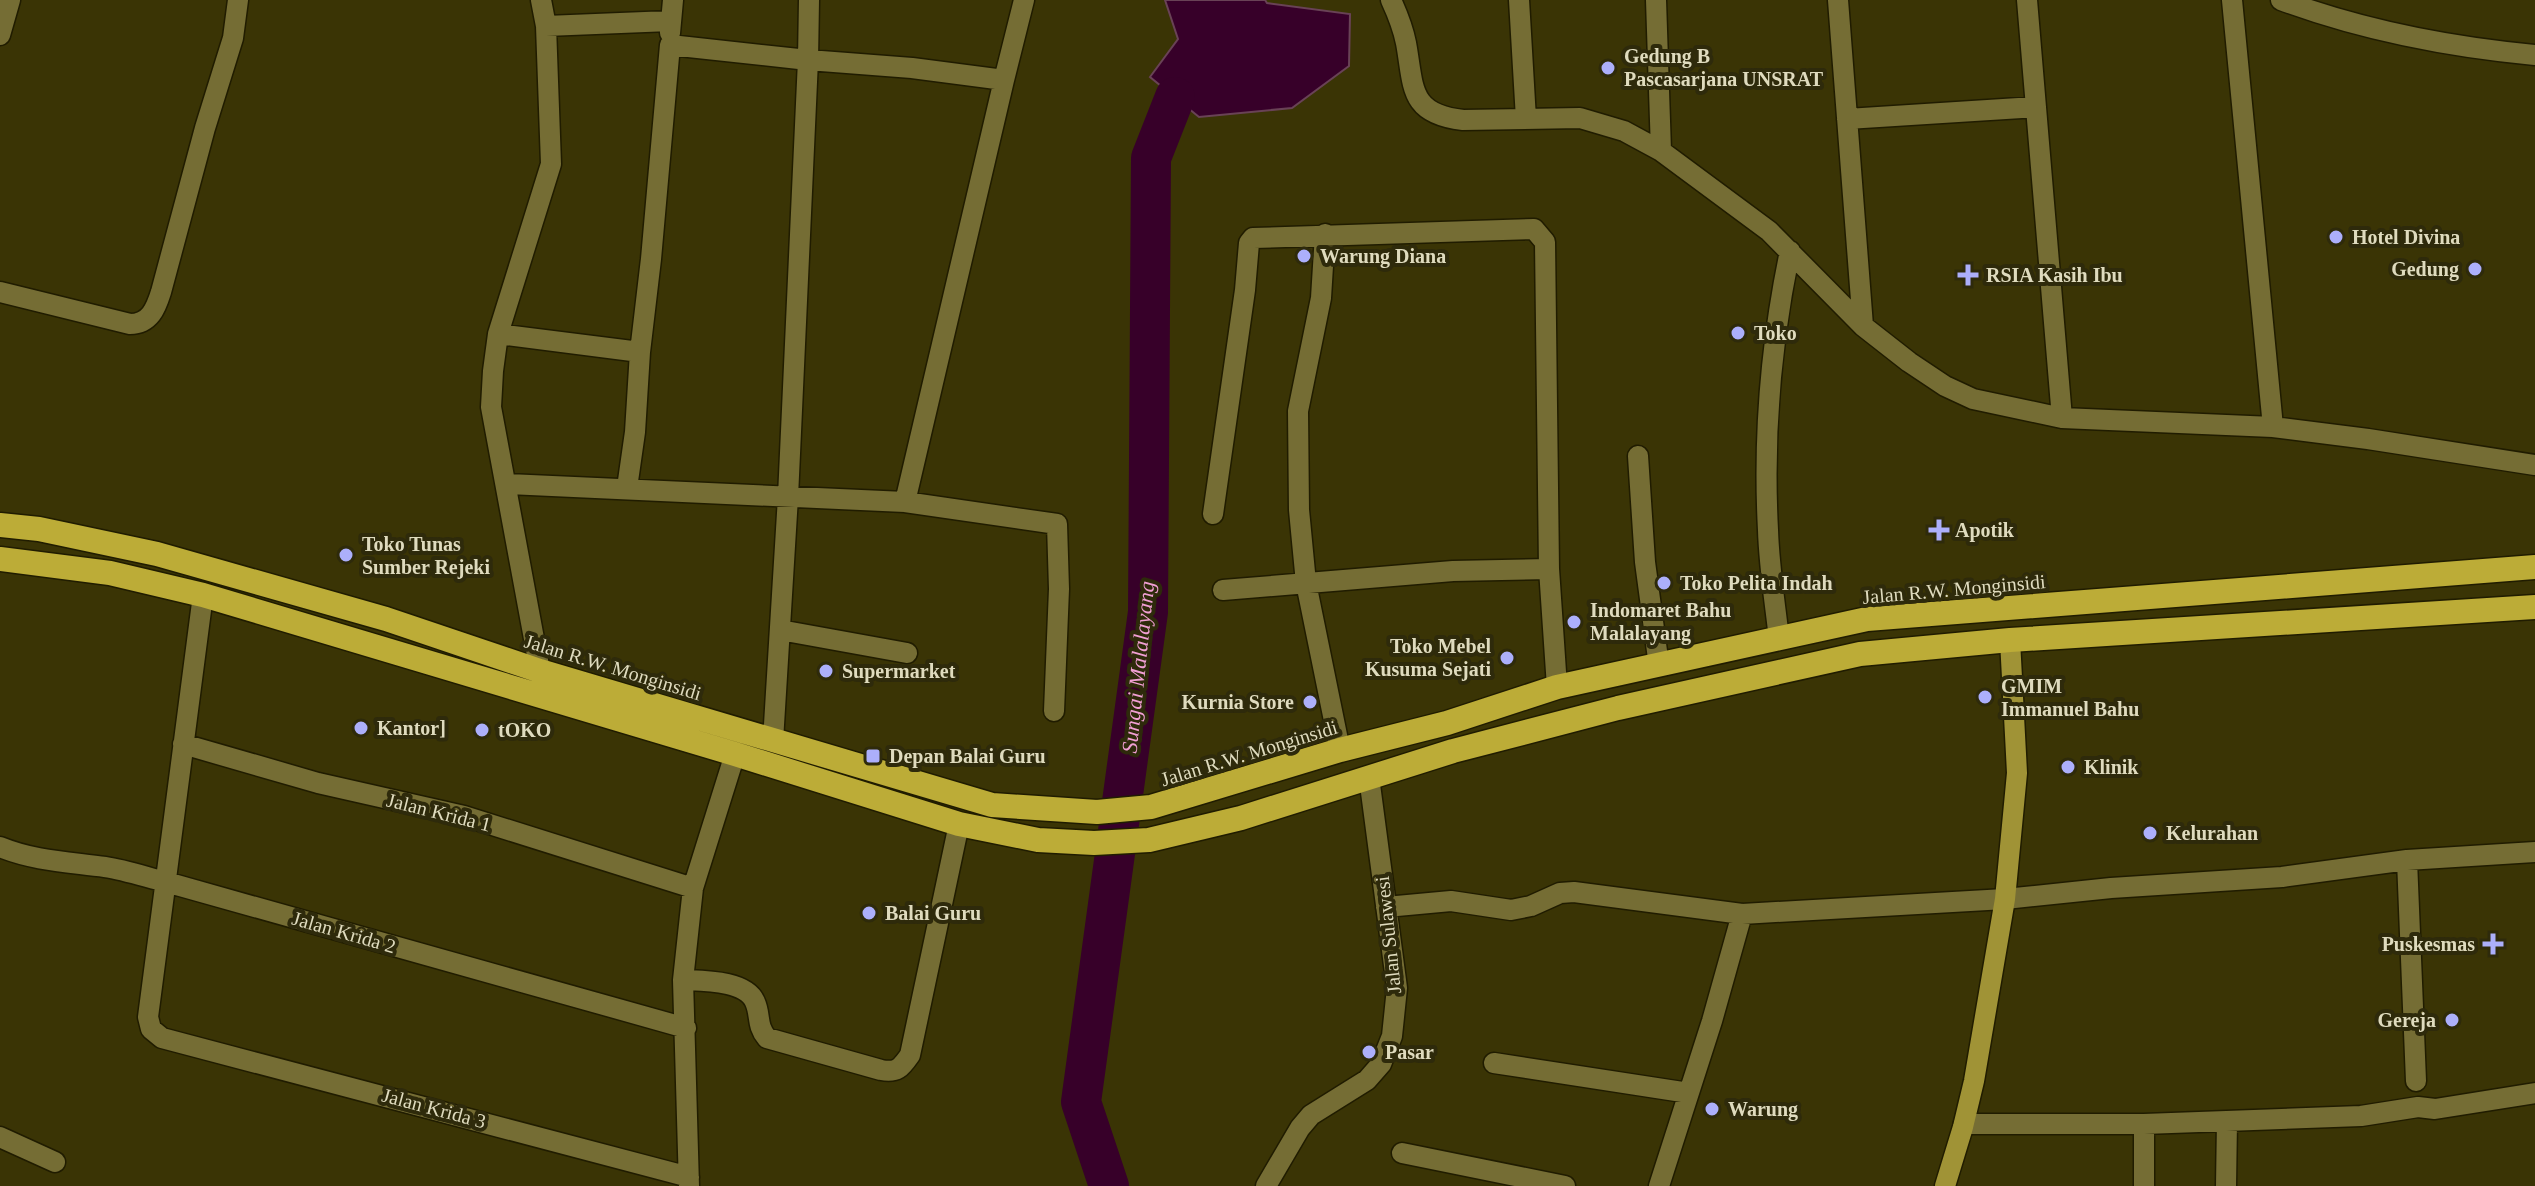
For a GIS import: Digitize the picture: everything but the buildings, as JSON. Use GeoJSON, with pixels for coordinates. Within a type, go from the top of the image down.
{"type":"FeatureCollection","features":[{"type":"Feature","properties":{"kind":"highway","name":"Jalan R.W. Monginsidi"},"geometry":{"type":"LineString","coordinates":[[0,525],[39,529],[157,554],[386,619],[540,671],[992,805],[1097,812],[1151,807],[1340,750],[1447,723],[1557,687],[1867,619],[2535,567]]}},
{"type":"Feature","properties":{"kind":"highway"},"geometry":{"type":"LineString","coordinates":[[36,563],[39,529]]}},
{"type":"Feature","properties":{"kind":"highway"},"geometry":{"type":"LineString","coordinates":[[0,559],[110,573],[203,595],[959,824],[1038,840],[1094,843],[1149,840],[1241,818],[1453,751],[1618,708],[1860,654],[2010,640],[2535,607]]}},
{"type":"Feature","properties":{"kind":"highway"},"geometry":{"type":"LineString","coordinates":[[1609,676],[1618,708]]}},
{"type":"Feature","properties":{"kind":"main road"},"geometry":{"type":"LineString","coordinates":[[1945,1186],[1974,1081],[2005,899],[2017,773],[2010,640]]}},
{"type":"Feature","properties":{"kind":"street"},"geometry":{"type":"LineString","coordinates":[[0,35],[10,0]]}},
{"type":"Feature","properties":{"kind":"street"},"geometry":{"type":"LineString","coordinates":[[0,292],[130,324],[139,324],[151,314],[161,292],[233,38],[238,0]]}},
{"type":"Feature","properties":{"kind":"street"},"geometry":{"type":"LineString","coordinates":[[540,671],[491,407],[498,334],[551,164],[546,26],[541,0]]}},
{"type":"Feature","properties":{"kind":"street"},"geometry":{"type":"LineString","coordinates":[[627,488],[635,432],[673,0]]}},
{"type":"Feature","properties":{"kind":"street"},"geometry":{"type":"LineString","coordinates":[[773,741],[788,497],[809,0]]}},
{"type":"Feature","properties":{"kind":"street"},"geometry":{"type":"LineString","coordinates":[[905,502],[1024,0]]}},
{"type":"Feature","properties":{"kind":"street"},"geometry":{"type":"LineString","coordinates":[[1391,0],[1406,41],[1412,85],[1416,97],[1426,109],[1446,118],[1463,120],[1580,118],[1624,131],[1661,151],[1769,231],[1863,326],[1909,362],[1945,386],[1973,399],[2062,418],[2273,427],[2535,465]]}},
{"type":"Feature","properties":{"kind":"street"},"geometry":{"type":"LineString","coordinates":[[1519,0],[1526,119]]}},
{"type":"Feature","properties":{"kind":"street"},"geometry":{"type":"LineString","coordinates":[[1656,0],[1661,151]]}},
{"type":"Feature","properties":{"kind":"street"},"geometry":{"type":"LineString","coordinates":[[1838,0],[1863,326]]}},
{"type":"Feature","properties":{"kind":"street"},"geometry":{"type":"LineString","coordinates":[[2027,0],[2062,418]]}},
{"type":"Feature","properties":{"kind":"street"},"geometry":{"type":"LineString","coordinates":[[2232,0],[2273,427]]}},
{"type":"Feature","properties":{"kind":"street"},"geometry":{"type":"LineString","coordinates":[[2281,0],[2402,34],[2489,51],[2535,55]]}},
{"type":"Feature","properties":{"kind":"street"},"geometry":{"type":"LineString","coordinates":[[546,26],[670,21]]}},
{"type":"Feature","properties":{"kind":"street"},"geometry":{"type":"LineString","coordinates":[[670,45],[1004,80]]}},
{"type":"Feature","properties":{"kind":"street"},"geometry":{"type":"LineString","coordinates":[[1847,119],[2036,107]]}},
{"type":"Feature","properties":{"kind":"street"},"geometry":{"type":"LineString","coordinates":[[1213,514],[1249,243],[1253,238],[1534,229],[1545,242],[1549,569],[1557,687]]}},
{"type":"Feature","properties":{"kind":"street"},"geometry":{"type":"LineString","coordinates":[[1325,234],[1321,298],[1298,411],[1299,510],[1306,583],[1340,750]]}},
{"type":"Feature","properties":{"kind":"street"},"geometry":{"type":"LineString","coordinates":[[1779,639],[1768,531],[1767,414],[1781,294],[1790,251]]}},
{"type":"Feature","properties":{"kind":"street"},"geometry":{"type":"LineString","coordinates":[[498,334],[640,352]]}},
{"type":"Feature","properties":{"kind":"street"},"geometry":{"type":"LineString","coordinates":[[1638,456],[1645,562],[1659,666]]}},
{"type":"Feature","properties":{"kind":"street"},"geometry":{"type":"LineString","coordinates":[[507,484],[905,502],[1057,524],[1059,589],[1054,711]]}},
{"type":"Feature","properties":{"kind":"street"},"geometry":{"type":"LineString","coordinates":[[1223,590],[1453,571],[1549,569]]}},
{"type":"Feature","properties":{"kind":"street"},"geometry":{"type":"LineString","coordinates":[[166,882],[203,595]]}},
{"type":"Feature","properties":{"kind":"street"},"geometry":{"type":"LineString","coordinates":[[780,630],[907,653]]}},
{"type":"Feature","properties":{"kind":"street","name":"Jalan Krida 1"},"geometry":{"type":"LineString","coordinates":[[183,744],[318,783],[464,816],[693,888]]}},
{"type":"Feature","properties":{"kind":"street"},"geometry":{"type":"LineString","coordinates":[[689,1181],[683,980],[693,888],[735,754]]}},
{"type":"Feature","properties":{"kind":"street","name":"Jalan Sulawesi"},"geometry":{"type":"LineString","coordinates":[[1266,1186],[1311,1115],[1367,1080],[1381,1064],[1396,1018],[1397,988],[1369,777]]}},
{"type":"Feature","properties":{"kind":"street"},"geometry":{"type":"LineString","coordinates":[[683,980],[725,983],[750,994],[756,1003],[761,1031],[767,1038],[881,1070],[899,1070],[910,1055],[959,824]]}},
{"type":"Feature","properties":{"kind":"street","name":"Jalan Krida 2"},"geometry":{"type":"LineString","coordinates":[[0,847],[32,857],[98,866],[166,882],[686,1028]]}},
{"type":"Feature","properties":{"kind":"street"},"geometry":{"type":"LineString","coordinates":[[1386,907],[1451,901],[1511,910],[1531,906],[1560,893],[1574,892],[1742,914],[2005,899],[2111,888],[2282,877],[2407,860],[2535,852]]}},
{"type":"Feature","properties":{"kind":"street"},"geometry":{"type":"LineString","coordinates":[[2407,860],[2416,1081]]}},
{"type":"Feature","properties":{"kind":"street","name":"Jalan Krida 3"},"geometry":{"type":"LineString","coordinates":[[166,882],[148,1017],[156,1034],[689,1181]]}},
{"type":"Feature","properties":{"kind":"street"},"geometry":{"type":"LineString","coordinates":[[1659,1186],[1742,914]]}},
{"type":"Feature","properties":{"kind":"street"},"geometry":{"type":"LineString","coordinates":[[1494,1063],[1689,1093]]}},
{"type":"Feature","properties":{"kind":"street"},"geometry":{"type":"LineString","coordinates":[[1964,1124],[2144,1124],[2361,1116],[2418,1107],[2435,1109],[2535,1093]]}},
{"type":"Feature","properties":{"kind":"street"},"geometry":{"type":"LineString","coordinates":[[2226,1186],[2227,1121]]}},
{"type":"Feature","properties":{"kind":"street"},"geometry":{"type":"LineString","coordinates":[[2144,1124],[2144,1186]]}},
{"type":"Feature","properties":{"kind":"street"},"geometry":{"type":"LineString","coordinates":[[0,1137],[55,1162]]}},
{"type":"Feature","properties":{"kind":"street"},"geometry":{"type":"LineString","coordinates":[[1402,1153],[1565,1186]]}},
{"type":"Feature","properties":{"kind":"shaded area"},"geometry":{"type":"Polygon","coordinates":[[[1165,0],[1265,0],[1267,3],[1350,14],[1349,66],[1292,108],[1199,117],[1150,77],[1178,39],[1165,0]]]}},
{"type":"Feature","properties":{"kind":"waterway","name":"Sungai Malalayang"},"geometry":{"type":"LineString","coordinates":[[1109,1186],[1081,1102],[1148,612],[1151,158],[1175,97]]}},
{"type":"Feature","properties":{"kind":"place","name":"Gedung B Pascasarjana UNSRAT"},"geometry":{"type":"Point","coordinates":[1608,68]}},
{"type":"Feature","properties":{"kind":"place","name":"Hotel Divina"},"geometry":{"type":"Point","coordinates":[2336,237]}},
{"type":"Feature","properties":{"kind":"place","name":"Warung Diana"},"geometry":{"type":"Point","coordinates":[1304,256]}},
{"type":"Feature","properties":{"kind":"place","name":"Gedung"},"geometry":{"type":"Point","coordinates":[2475,269]}},
{"type":"Feature","properties":{"kind":"place","name":"RSIA Kasih Ibu"},"geometry":{"type":"Point","coordinates":[1968,275]}},
{"type":"Feature","properties":{"kind":"place","name":"Toko"},"geometry":{"type":"Point","coordinates":[1738,333]}},
{"type":"Feature","properties":{"kind":"place","name":"Apotik"},"geometry":{"type":"Point","coordinates":[1939,530]}},
{"type":"Feature","properties":{"kind":"place","name":"Toko Tunas Sumber Rejeki"},"geometry":{"type":"Point","coordinates":[346,555]}},
{"type":"Feature","properties":{"kind":"place","name":"Toko Pelita Indah"},"geometry":{"type":"Point","coordinates":[1664,583]}},
{"type":"Feature","properties":{"kind":"place","name":"Indomaret Bahu Malalayang"},"geometry":{"type":"Point","coordinates":[1574,622]}},
{"type":"Feature","properties":{"kind":"place","name":"Toko Mebel Kusuma Sejati"},"geometry":{"type":"Point","coordinates":[1507,658]}},
{"type":"Feature","properties":{"kind":"place","name":"Supermarket"},"geometry":{"type":"Point","coordinates":[826,671]}},
{"type":"Feature","properties":{"kind":"place","name":"GMIM Immanuel Bahu"},"geometry":{"type":"Point","coordinates":[1985,697]}},
{"type":"Feature","properties":{"kind":"place","name":"Kurnia Store"},"geometry":{"type":"Point","coordinates":[1310,702]}},
{"type":"Feature","properties":{"kind":"place","name":"Kantor]"},"geometry":{"type":"Point","coordinates":[361,728]}},
{"type":"Feature","properties":{"kind":"place","name":"tOKO"},"geometry":{"type":"Point","coordinates":[482,730]}},
{"type":"Feature","properties":{"kind":"place","name":"Depan Balai Guru"},"geometry":{"type":"Point","coordinates":[873,756]}},
{"type":"Feature","properties":{"kind":"place","name":"Klinik"},"geometry":{"type":"Point","coordinates":[2068,767]}},
{"type":"Feature","properties":{"kind":"place","name":"Kelurahan"},"geometry":{"type":"Point","coordinates":[2150,833]}},
{"type":"Feature","properties":{"kind":"place","name":"Balai Guru"},"geometry":{"type":"Point","coordinates":[869,913]}},
{"type":"Feature","properties":{"kind":"place","name":"Puskesmas"},"geometry":{"type":"Point","coordinates":[2493,944]}},
{"type":"Feature","properties":{"kind":"place","name":"Gereja"},"geometry":{"type":"Point","coordinates":[2452,1020]}},
{"type":"Feature","properties":{"kind":"place","name":"Pasar"},"geometry":{"type":"Point","coordinates":[1369,1052]}},
{"type":"Feature","properties":{"kind":"place","name":"Warung"},"geometry":{"type":"Point","coordinates":[1712,1109]}}]}
